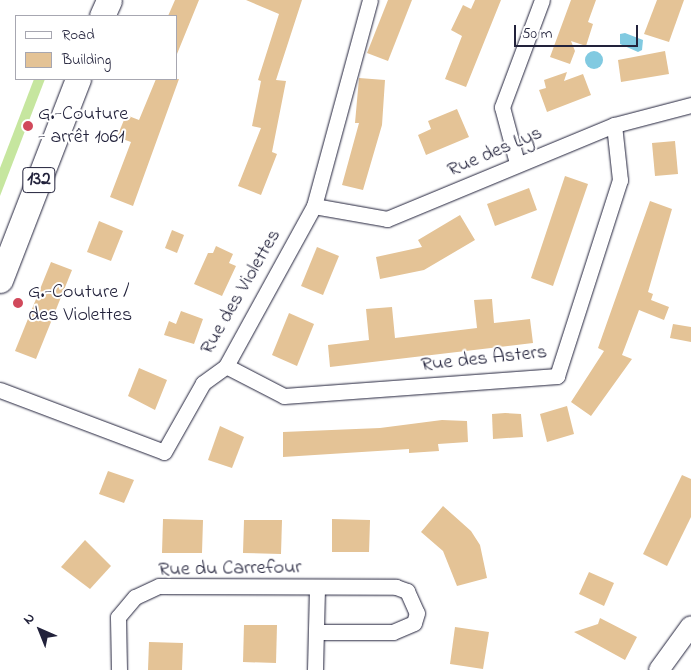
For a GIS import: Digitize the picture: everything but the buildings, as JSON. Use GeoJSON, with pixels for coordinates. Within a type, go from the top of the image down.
{"type":"FeatureCollection","features":[{"type":"Feature","properties":{"kind":"main road"},"geometry":{"type":"LineString","coordinates":[[102,15],[109,0]]}},
{"type":"Feature","properties":{"kind":"main road","name":"132"},"geometry":{"type":"LineString","coordinates":[[0,280],[78,80]]}},
{"type":"Feature","properties":{"kind":"street","name":"Rue des Violettes"},"geometry":{"type":"LineString","coordinates":[[0,390],[164,452],[204,383],[226,366],[314,206],[370,0]]}},
{"type":"Feature","properties":{"kind":"street"},"geometry":{"type":"LineString","coordinates":[[517,164],[502,106],[542,0]]}},
{"type":"Feature","properties":{"kind":"street","name":"Rue des Lys"},"geometry":{"type":"LineString","coordinates":[[314,206],[387,219],[614,125],[691,105]]}},
{"type":"Feature","properties":{"kind":"street","name":"Rue des Asters"},"geometry":{"type":"LineString","coordinates":[[226,366],[284,396],[557,376],[620,180],[614,125]]}},
{"type":"Feature","properties":{"kind":"street","name":"Rue du Carrefour"},"geometry":{"type":"LineString","coordinates":[[119,670],[118,617],[134,597],[159,586],[396,587],[408,591],[417,613],[414,623],[393,632],[316,632]]}},
{"type":"Feature","properties":{"kind":"street","name":"Rue du Carrefour"},"geometry":{"type":"LineString","coordinates":[[315,670],[317,588]]}},
{"type":"Feature","properties":{"kind":"street"},"geometry":{"type":"LineString","coordinates":[[659,670],[691,626]]}},
{"type":"Feature","properties":{"kind":"green space"},"geometry":{"type":"Polygon","coordinates":[[[34,80],[45,80],[0,196],[0,168],[34,80]]]}},
{"type":"Feature","properties":{"kind":"water"},"geometry":{"type":"Polygon","coordinates":[[[625,33],[643,40],[642,50],[638,52],[620,44],[620,34],[625,33]]]}},
{"type":"Feature","properties":{"kind":"water"},"geometry":{"type":"Polygon","coordinates":[[[594,51],[600,54],[603,60],[600,66],[594,69],[588,66],[585,60],[588,54],[594,51]]]}},
{"type":"Feature","properties":{"kind":"place","name":"G.-Couture - arrêt 1061"},"geometry":{"type":"Point","coordinates":[28,126]}},
{"type":"Feature","properties":{"kind":"place","name":"G.-Couture / des Violettes"},"geometry":{"type":"Point","coordinates":[18,303]}}]}
